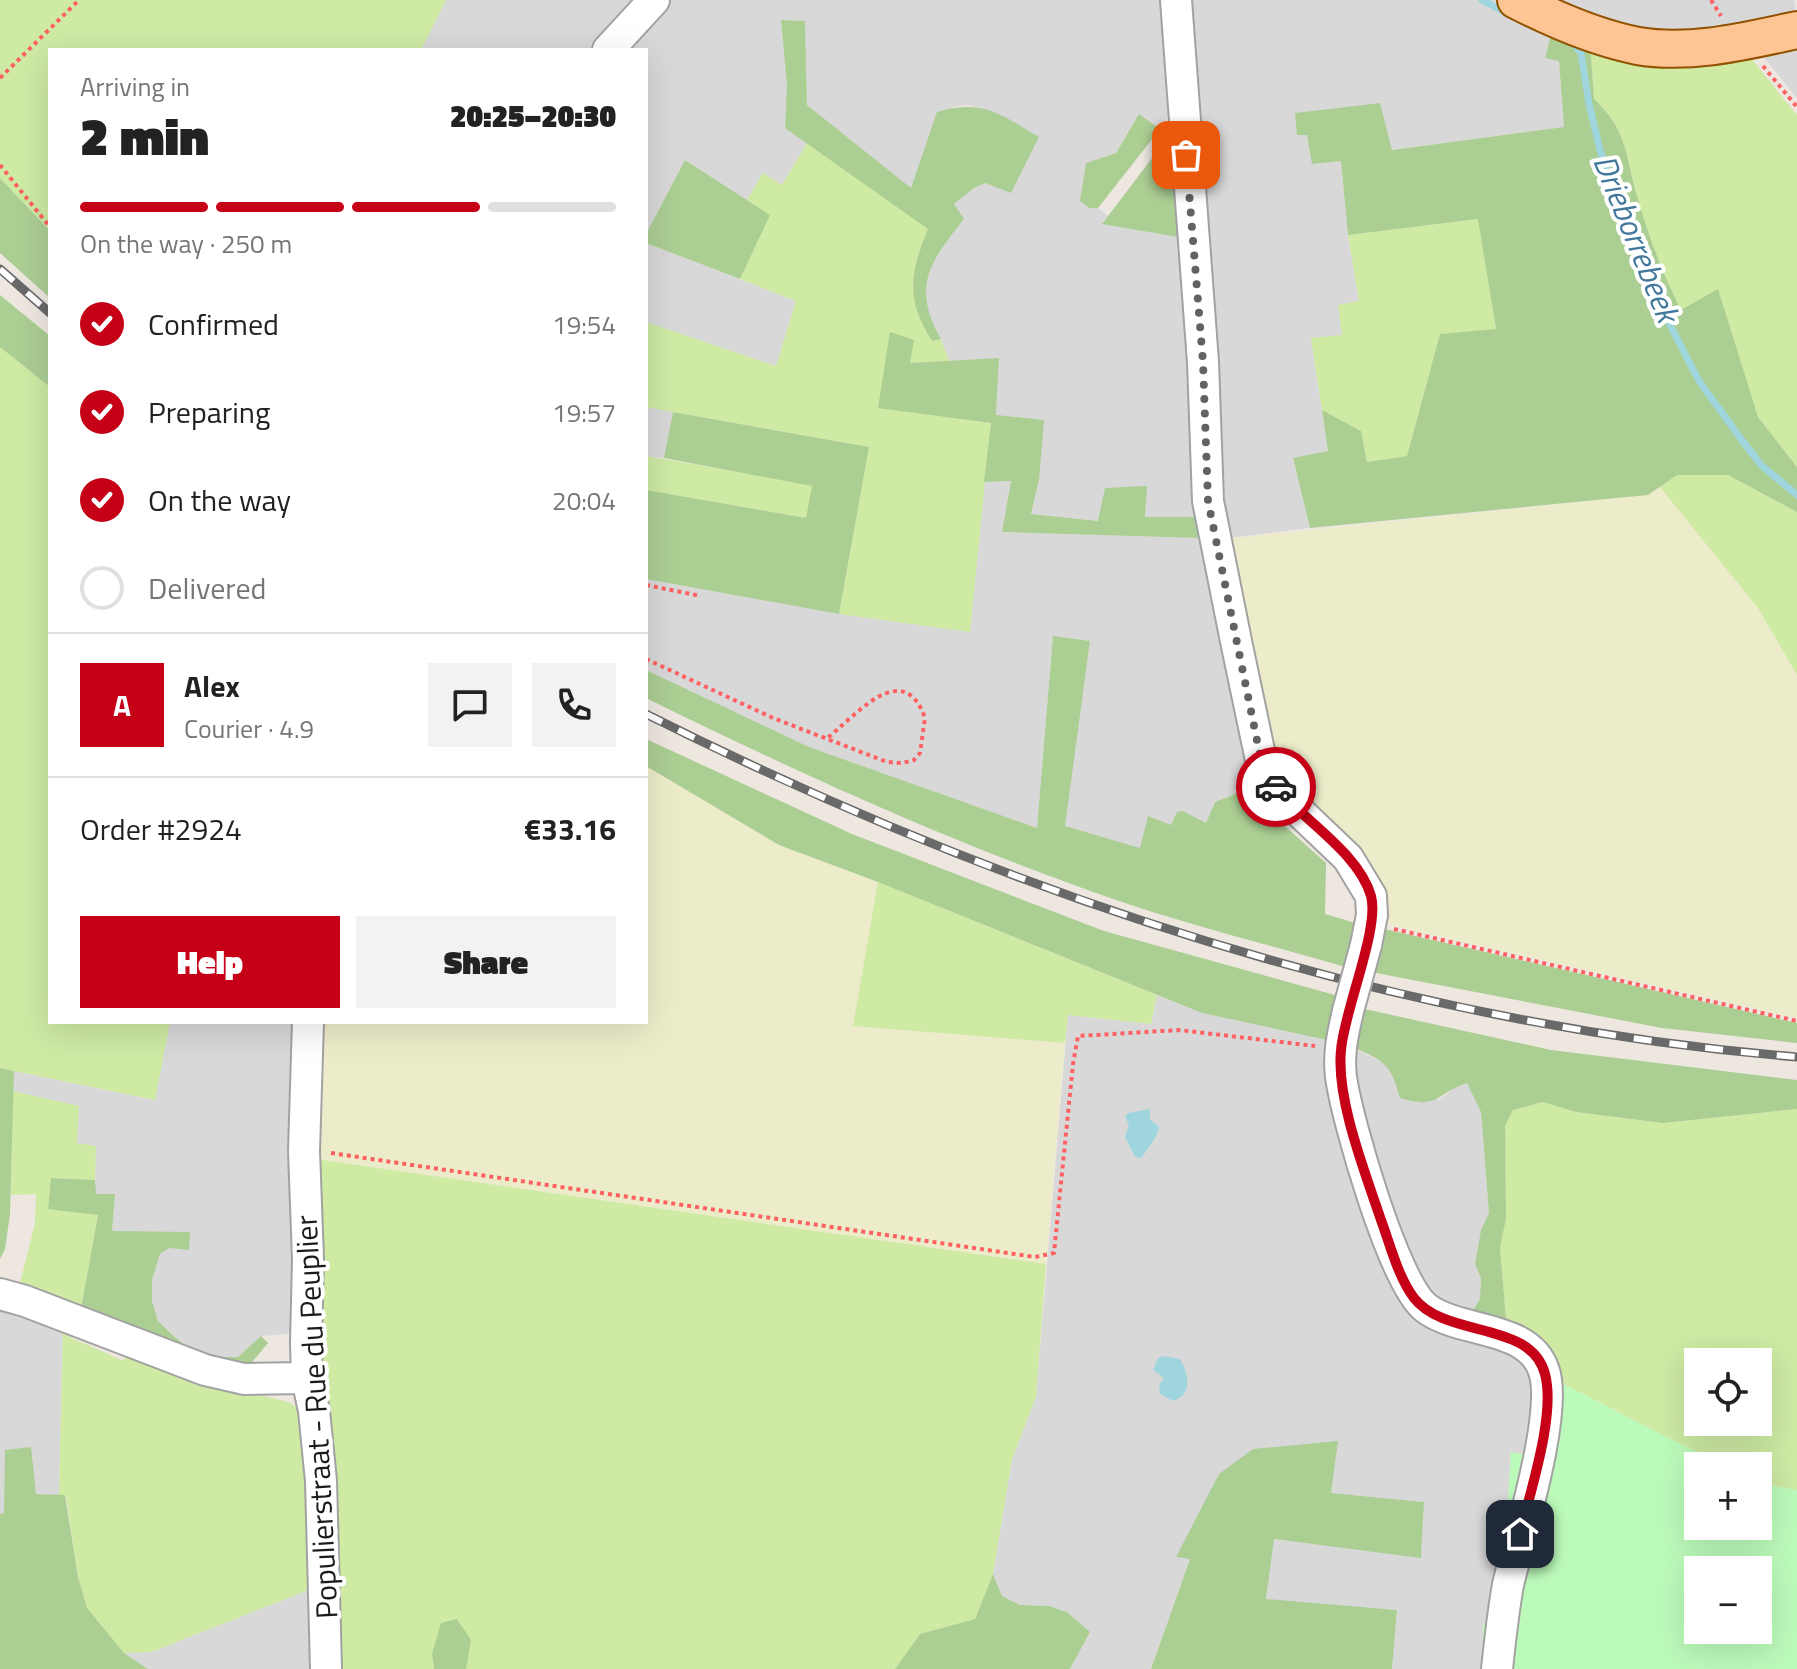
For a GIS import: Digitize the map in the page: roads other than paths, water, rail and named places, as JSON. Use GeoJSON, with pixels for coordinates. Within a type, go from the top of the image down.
{"type":"FeatureCollection","features":[{"type":"Feature","properties":{"kind":"main road"},"geometry":{"type":"LineString","coordinates":[[1516,0],[1612,39],[1639,46],[1670,49],[1743,42],[1797,30]]}},
{"type":"Feature","properties":{"kind":"street"},"geometry":{"type":"LineString","coordinates":[[610,48],[654,0]]}},
{"type":"Feature","properties":{"kind":"street"},"geometry":{"type":"LineString","coordinates":[[1176,0],[1203,362],[1208,501],[1242,675],[1261,760],[1270,779],[1357,871],[1371,896],[1368,935],[1340,1052],[1343,1089],[1353,1128],[1389,1242],[1414,1298],[1441,1318],[1510,1338],[1527,1347],[1541,1362],[1546,1375],[1547,1413],[1507,1589],[1497,1669]]}},
{"type":"Feature","properties":{"kind":"street","name":"Populierstraat - Rue du Peuplier"},"geometry":{"type":"LineString","coordinates":[[308,1024],[304,1151],[308,1259],[307,1378],[314,1411],[321,1481],[326,1669]]}},
{"type":"Feature","properties":{"kind":"street"},"geometry":{"type":"LineString","coordinates":[[0,1294],[205,1370],[244,1379],[307,1378]]}},
{"type":"Feature","properties":{"kind":"water"},"geometry":{"type":"Polygon","coordinates":[[[1150,1109],[1150,1119],[1159,1127],[1158,1131],[1142,1158],[1135,1157],[1125,1137],[1129,1125],[1125,1117],[1128,1113],[1150,1109]]]}},
{"type":"Feature","properties":{"kind":"water"},"geometry":{"type":"Polygon","coordinates":[[[1158,1358],[1180,1359],[1186,1371],[1184,1394],[1173,1401],[1160,1394],[1159,1385],[1164,1378],[1153,1370],[1158,1358]]]}},
{"type":"Feature","properties":{"kind":"waterway","name":"Drieborrebeek"},"geometry":{"type":"LineString","coordinates":[[1482,0],[1508,14]]}},
{"type":"Feature","properties":{"kind":"waterway","name":"Drieborrebeek"},"geometry":{"type":"LineString","coordinates":[[1571,41],[1581,53],[1600,150],[1627,229],[1672,329],[1699,381],[1741,439],[1761,465],[1797,495]]}},
{"type":"Feature","properties":{"kind":"railway"},"geometry":{"type":"LineString","coordinates":[[0,269],[48,311]]}},
{"type":"Feature","properties":{"kind":"railway"},"geometry":{"type":"LineString","coordinates":[[648,715],[782,779],[921,839],[1062,893],[1205,941],[1351,981],[1498,1015],[1647,1040],[1797,1057]]}}]}
